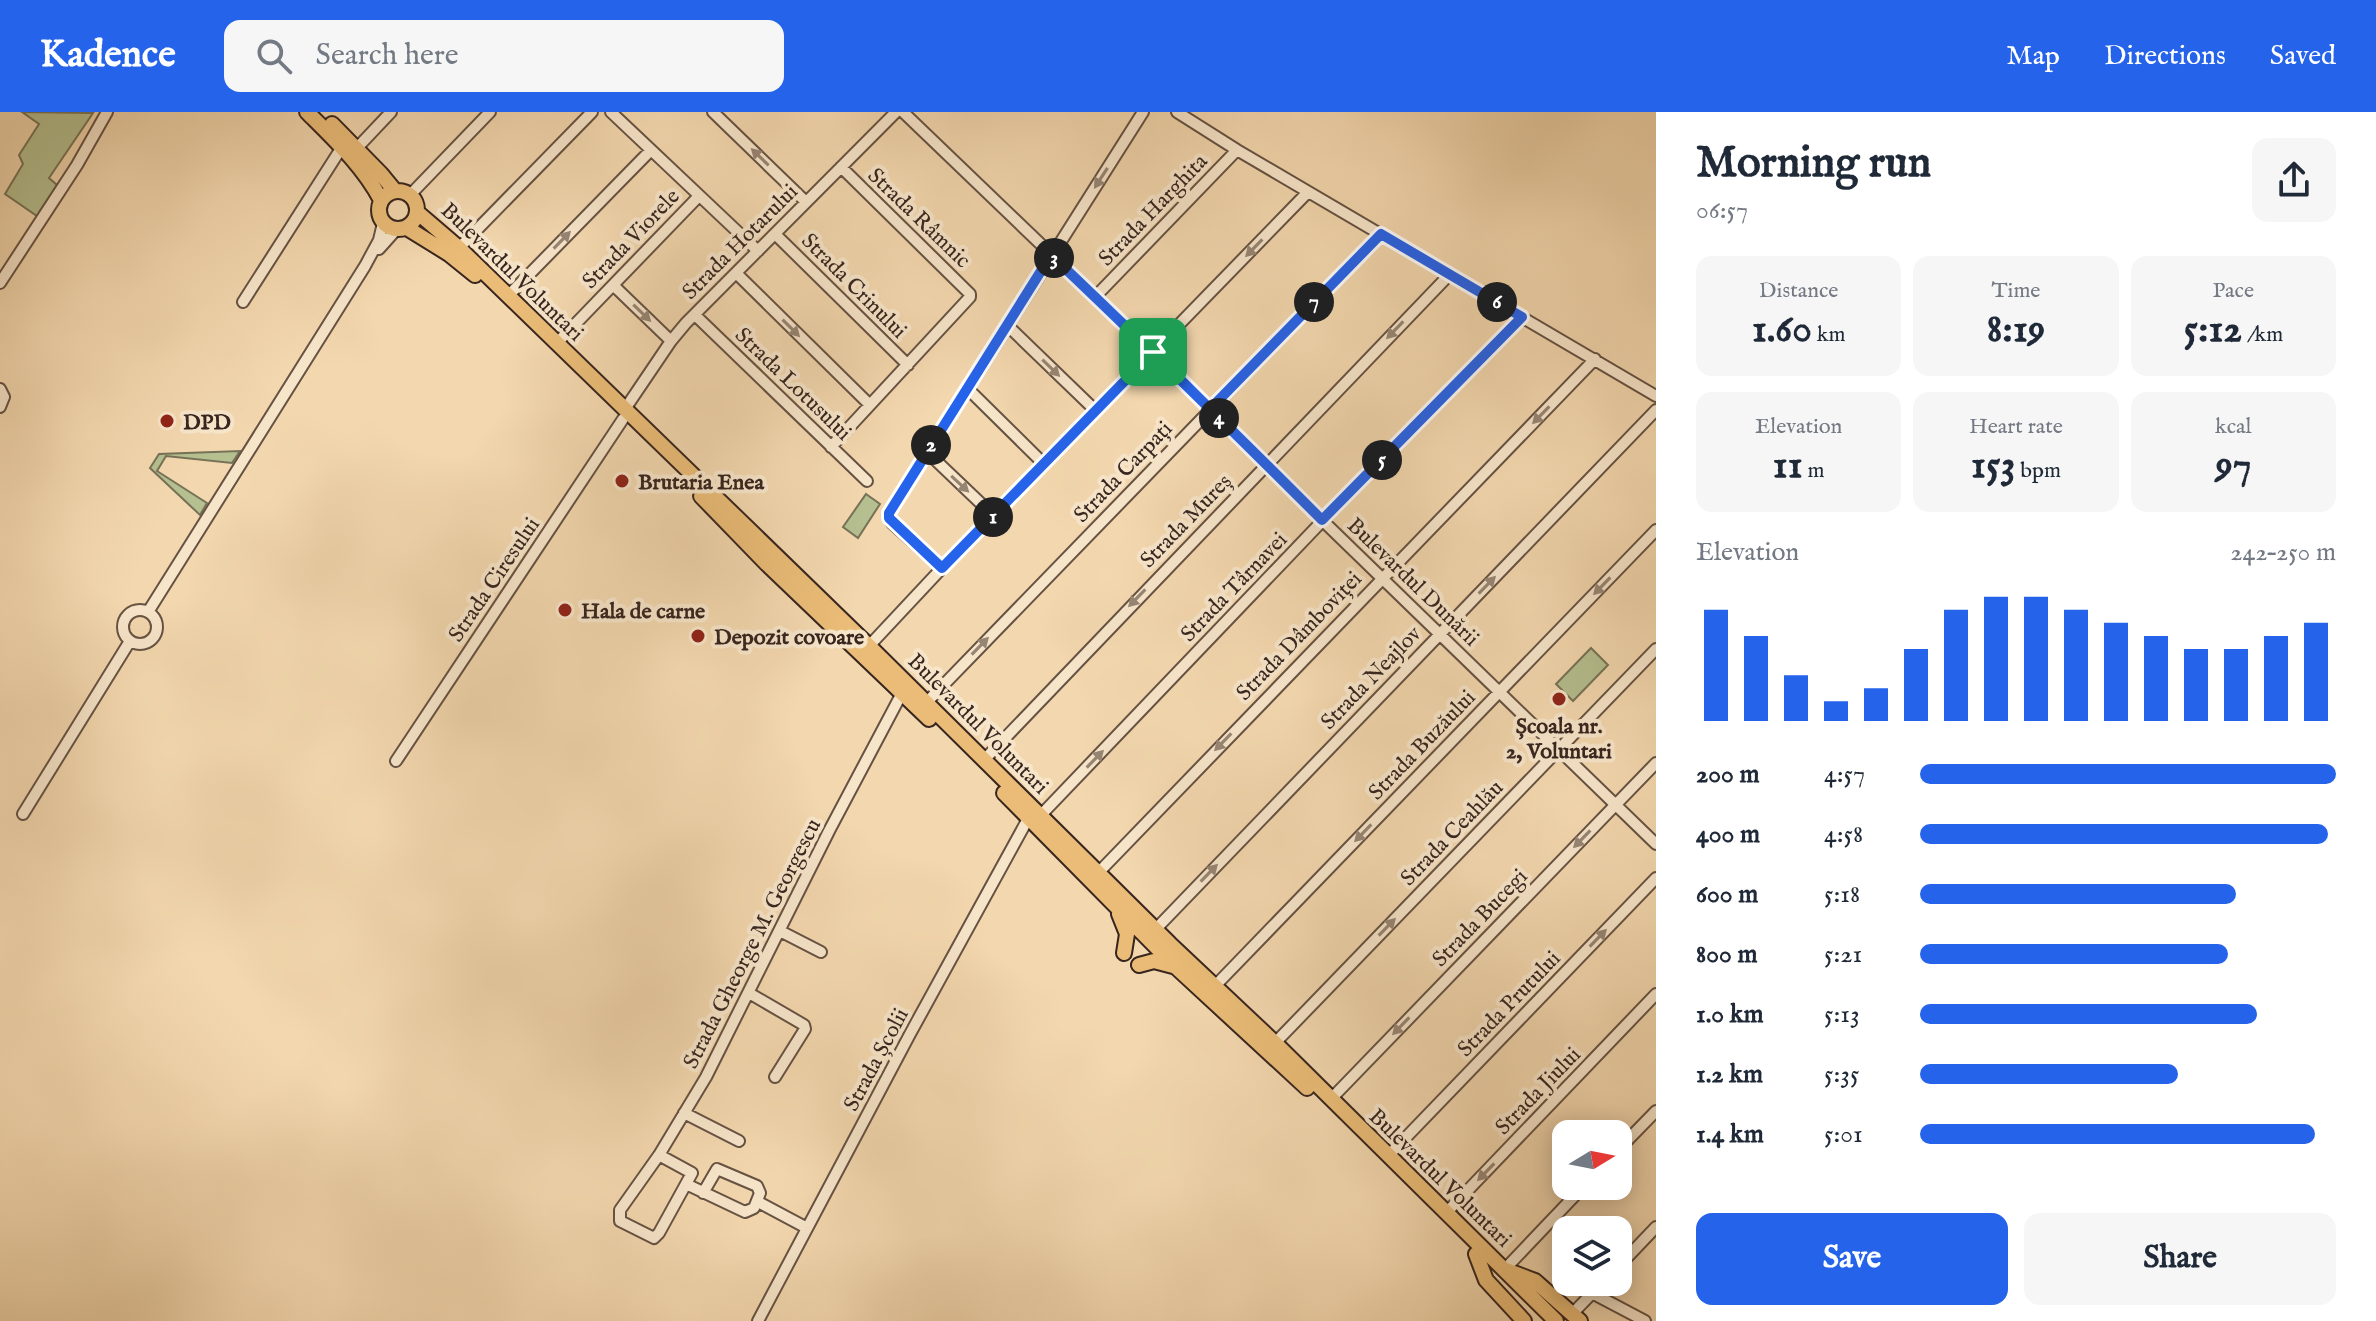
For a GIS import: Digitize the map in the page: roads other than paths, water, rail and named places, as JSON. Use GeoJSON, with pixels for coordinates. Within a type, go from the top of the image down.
{"type":"FeatureCollection","features":[{"type":"Feature","properties":{"kind":"highway"},"geometry":{"type":"LineString","coordinates":[[307,112],[367,176],[381,200],[379,212],[395,227]]}},
{"type":"Feature","properties":{"kind":"highway"},"geometry":{"type":"LineString","coordinates":[[320,112],[395,191],[381,200]]}},
{"type":"Feature","properties":{"kind":"highway","name":"Bulevardul Voluntari"},"geometry":{"type":"LineString","coordinates":[[395,191],[410,195],[417,205],[414,221],[395,227]]}},
{"type":"Feature","properties":{"kind":"highway","name":"Bulevardul Voluntari"},"geometry":{"type":"LineString","coordinates":[[417,212],[459,248],[557,343],[767,564],[902,693],[1099,872],[1177,968],[1280,1063],[1476,1254],[1501,1273]]}},
{"type":"Feature","properties":{"kind":"highway","name":"Bulevardul Voluntari"},"geometry":{"type":"LineString","coordinates":[[395,227],[449,254],[476,276],[624,414],[869,646],[984,760],[1114,903],[1215,986],[1275,1043],[1447,1212],[1501,1273]]}},
{"type":"Feature","properties":{"kind":"highway"},"geometry":{"type":"LineString","coordinates":[[1114,903],[1127,934],[1124,953]]}},
{"type":"Feature","properties":{"kind":"highway"},"geometry":{"type":"LineString","coordinates":[[1139,965],[1154,961],[1177,968]]}},
{"type":"Feature","properties":{"kind":"highway"},"geometry":{"type":"LineString","coordinates":[[1476,1254],[1486,1280],[1524,1321]]}},
{"type":"Feature","properties":{"kind":"highway"},"geometry":{"type":"LineString","coordinates":[[1501,1273],[1535,1281],[1576,1318]]}},
{"type":"Feature","properties":{"kind":"highway"},"geometry":{"type":"LineString","coordinates":[[1501,1273],[1544,1321]]}},
{"type":"Feature","properties":{"kind":"highway"},"geometry":{"type":"LineString","coordinates":[[1501,1273],[1556,1321]]}},
{"type":"Feature","properties":{"kind":"street"},"geometry":{"type":"LineString","coordinates":[[0,283],[77,165],[107,112]]}},
{"type":"Feature","properties":{"kind":"street"},"geometry":{"type":"LineString","coordinates":[[357,148],[391,112]]}},
{"type":"Feature","properties":{"kind":"street"},"geometry":{"type":"LineString","coordinates":[[410,195],[490,112]]}},
{"type":"Feature","properties":{"kind":"street"},"geometry":{"type":"LineString","coordinates":[[459,248],[592,112]]}},
{"type":"Feature","properties":{"kind":"street"},"geometry":{"type":"LineString","coordinates":[[611,112],[758,251]]}},
{"type":"Feature","properties":{"kind":"street"},"geometry":{"type":"LineString","coordinates":[[713,112],[806,202]]}},
{"type":"Feature","properties":{"kind":"street","name":"Strada Hotarului"},"geometry":{"type":"LineString","coordinates":[[624,414],[671,341],[896,112]]}},
{"type":"Feature","properties":{"kind":"street","name":"Bulevardul Dunării"},"geometry":{"type":"LineString","coordinates":[[903,112],[1656,844]]}},
{"type":"Feature","properties":{"kind":"street"},"geometry":{"type":"LineString","coordinates":[[942,568],[889,518],[889,513],[1143,112]]}},
{"type":"Feature","properties":{"kind":"street"},"geometry":{"type":"LineString","coordinates":[[1177,112],[1656,396]]}},
{"type":"Feature","properties":{"kind":"street"},"geometry":{"type":"LineString","coordinates":[[243,302],[342,147]]}},
{"type":"Feature","properties":{"kind":"street"},"geometry":{"type":"LineString","coordinates":[[508,296],[651,150]]}},
{"type":"Feature","properties":{"kind":"street","name":"Strada Harghita"},"geometry":{"type":"LineString","coordinates":[[1095,297],[1237,150]]}},
{"type":"Feature","properties":{"kind":"street","name":"Strada Râmnic"},"geometry":{"type":"LineString","coordinates":[[841,167],[970,294],[908,365]]}},
{"type":"Feature","properties":{"kind":"street"},"geometry":{"type":"LineString","coordinates":[[869,646],[1308,192]]}},
{"type":"Feature","properties":{"kind":"street","name":"Strada Viorele"},"geometry":{"type":"LineString","coordinates":[[557,343],[699,196]]}},
{"type":"Feature","properties":{"kind":"street"},"geometry":{"type":"LineString","coordinates":[[148,612],[365,266],[395,227]]}},
{"type":"Feature","properties":{"kind":"street","name":"Strada Crinului"},"geometry":{"type":"LineString","coordinates":[[775,234],[908,365]]}},
{"type":"Feature","properties":{"kind":"street","name":"Strada Carpați"},"geometry":{"type":"LineString","coordinates":[[926,703],[1381,234]]}},
{"type":"Feature","properties":{"kind":"street"},"geometry":{"type":"LineString","coordinates":[[736,273],[870,405]]}},
{"type":"Feature","properties":{"kind":"street","name":"Strada Mureș"},"geometry":{"type":"LineString","coordinates":[[984,760],[1450,274]]}},
{"type":"Feature","properties":{"kind":"street"},"geometry":{"type":"LineString","coordinates":[[613,285],[671,341]]}},
{"type":"Feature","properties":{"kind":"street","name":"Strada Lotusului"},"geometry":{"type":"LineString","coordinates":[[695,315],[867,481]]}},
{"type":"Feature","properties":{"kind":"street","name":"Strada Târnavei"},"geometry":{"type":"LineString","coordinates":[[1035,816],[1522,317]]}},
{"type":"Feature","properties":{"kind":"street"},"geometry":{"type":"LineString","coordinates":[[1007,325],[1096,411]]}},
{"type":"Feature","properties":{"kind":"street","name":"Strada Dâmboviței"},"geometry":{"type":"LineString","coordinates":[[1099,872],[1595,359]]}},
{"type":"Feature","properties":{"kind":"street"},"geometry":{"type":"LineString","coordinates":[[831,447],[908,365]]}},
{"type":"Feature","properties":{"kind":"street"},"geometry":{"type":"LineString","coordinates":[[967,388],[1044,464]]}},
{"type":"Feature","properties":{"kind":"street"},"geometry":{"type":"LineString","coordinates":[[0,389],[2,404]]}},
{"type":"Feature","properties":{"kind":"street","name":"Strada Neajlov"},"geometry":{"type":"LineString","coordinates":[[1151,934],[1656,410]]}},
{"type":"Feature","properties":{"kind":"street","name":"Strada Ciresului"},"geometry":{"type":"LineString","coordinates":[[396,761],[624,414]]}},
{"type":"Feature","properties":{"kind":"street"},"geometry":{"type":"LineString","coordinates":[[927,452],[994,516]]}},
{"type":"Feature","properties":{"kind":"street","name":"Strada Buzăului"},"geometry":{"type":"LineString","coordinates":[[1215,986],[1656,530]]}},
{"type":"Feature","properties":{"kind":"street"},"geometry":{"type":"LineString","coordinates":[[138,610],[148,612],[155,620],[154,635],[143,643],[130,641],[124,633],[125,618],[138,610]]}},
{"type":"Feature","properties":{"kind":"street"},"geometry":{"type":"LineString","coordinates":[[23,814],[130,641]]}},
{"type":"Feature","properties":{"kind":"street","name":"Strada Ceahlău"},"geometry":{"type":"LineString","coordinates":[[1275,1043],[1656,649]]}},
{"type":"Feature","properties":{"kind":"street","name":"Strada Gheorge M. Georgescu"},"geometry":{"type":"LineString","coordinates":[[686,1184],[656,1237],[620,1221],[618,1215],[624,1204],[659,1155],[714,1063],[902,693]]}},
{"type":"Feature","properties":{"kind":"street","name":"Strada Bucegi"},"geometry":{"type":"LineString","coordinates":[[1331,1099],[1656,763]]}},
{"type":"Feature","properties":{"kind":"street","name":"Strada Școlii"},"geometry":{"type":"LineString","coordinates":[[758,1321],[910,1034],[1035,816]]}},
{"type":"Feature","properties":{"kind":"street","name":"Strada Prutului"},"geometry":{"type":"LineString","coordinates":[[1388,1156],[1656,878]]}},
{"type":"Feature","properties":{"kind":"street"},"geometry":{"type":"LineString","coordinates":[[780,931],[821,952]]}},
{"type":"Feature","properties":{"kind":"street"},"geometry":{"type":"LineString","coordinates":[[749,993],[804,1025],[805,1029],[775,1077]]}},
{"type":"Feature","properties":{"kind":"street","name":"Strada Jiului"},"geometry":{"type":"LineString","coordinates":[[1447,1212],[1656,994]]}},
{"type":"Feature","properties":{"kind":"street"},"geometry":{"type":"LineString","coordinates":[[1632,1136],[1656,1111]]}},
{"type":"Feature","properties":{"kind":"street"},"geometry":{"type":"LineString","coordinates":[[684,1113],[739,1141]]}},
{"type":"Feature","properties":{"kind":"street"},"geometry":{"type":"LineString","coordinates":[[659,1155],[692,1173],[686,1184],[703,1193],[745,1212],[754,1208],[760,1193],[757,1186],[717,1169],[703,1193]]}},
{"type":"Feature","properties":{"kind":"street"},"geometry":{"type":"LineString","coordinates":[[1501,1273],[1571,1200]]}},
{"type":"Feature","properties":{"kind":"street"},"geometry":{"type":"LineString","coordinates":[[760,1203],[807,1228]]}},
{"type":"Feature","properties":{"kind":"street"},"geometry":{"type":"LineString","coordinates":[[1632,1252],[1656,1227]]}},
{"type":"Feature","properties":{"kind":"street"},"geometry":{"type":"LineString","coordinates":[[1576,1318],[1590,1296]]}},
{"type":"Feature","properties":{"kind":"street"},"geometry":{"type":"LineString","coordinates":[[1598,1296],[1645,1321]]}},
{"type":"Feature","properties":{"kind":"place","name":"DPD"},"geometry":{"type":"Point","coordinates":[167,421]}},
{"type":"Feature","properties":{"kind":"place","name":"Brutaria Enea"},"geometry":{"type":"Point","coordinates":[622,481]}},
{"type":"Feature","properties":{"kind":"place","name":"Hala de carne"},"geometry":{"type":"Point","coordinates":[565,610]}},
{"type":"Feature","properties":{"kind":"place","name":"Depozit covoare"},"geometry":{"type":"Point","coordinates":[698,636]}},
{"type":"Feature","properties":{"kind":"place","name":"Școala nr. 2, Voluntari"},"geometry":{"type":"Point","coordinates":[1559,699]}}]}
